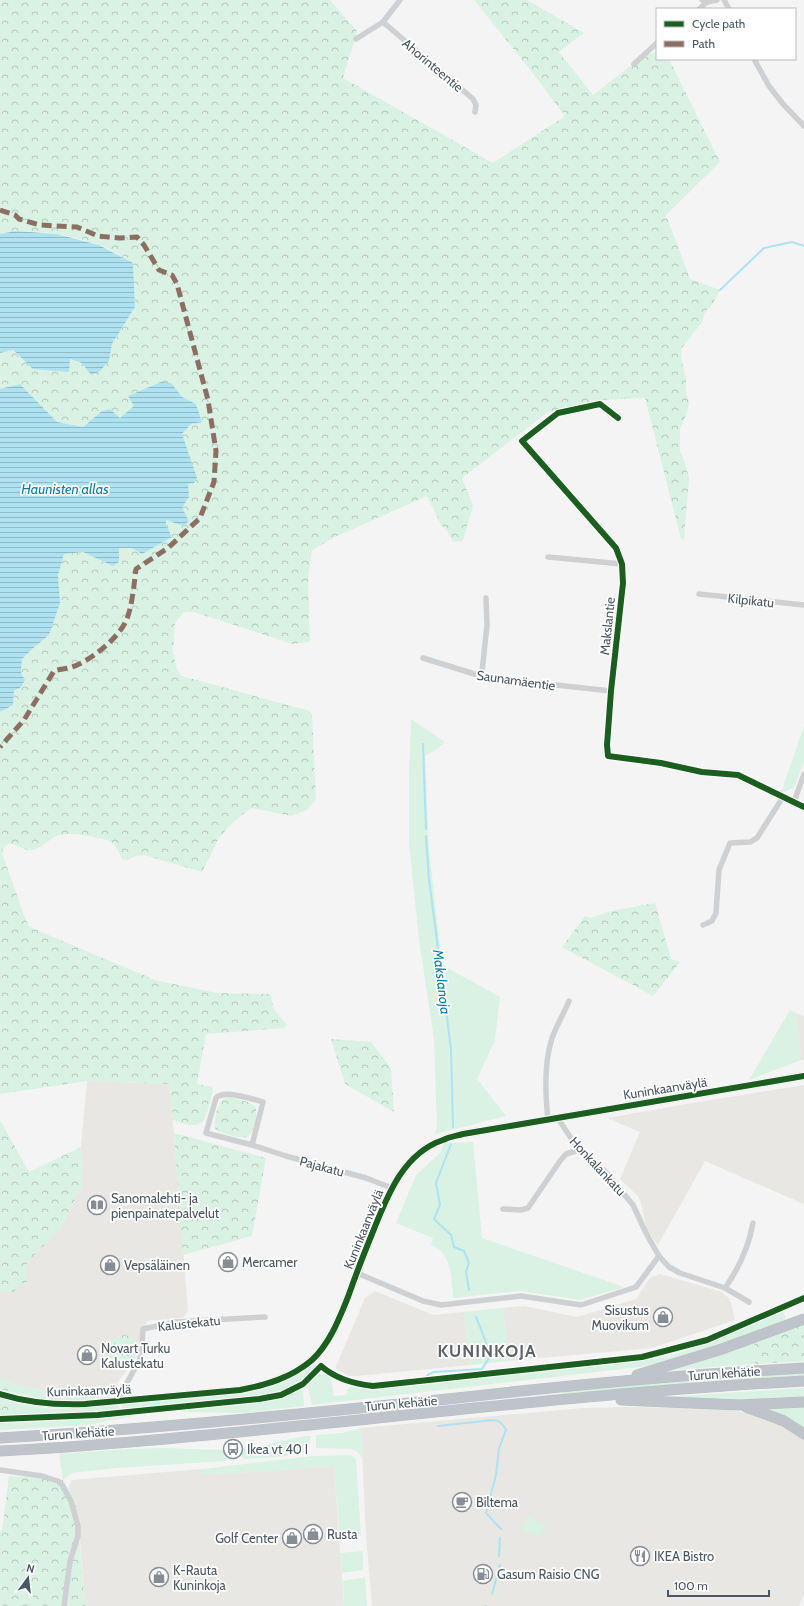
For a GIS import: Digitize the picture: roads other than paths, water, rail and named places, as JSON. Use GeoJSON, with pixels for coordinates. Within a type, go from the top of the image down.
{"type":"FeatureCollection","features":[{"type":"Feature","properties":{"kind":"highway"},"geometry":{"type":"LineString","coordinates":[[618,1381],[719,1350],[804,1319]]}},
{"type":"Feature","properties":{"kind":"highway","name":"Turun kehätie"},"geometry":{"type":"LineString","coordinates":[[0,1438],[170,1426],[618,1381],[804,1368]]}},
{"type":"Feature","properties":{"kind":"highway","name":"Turun kehätie"},"geometry":{"type":"LineString","coordinates":[[0,1451],[78,1447],[184,1438],[702,1387],[804,1381]]}},
{"type":"Feature","properties":{"kind":"highway"},"geometry":{"type":"LineString","coordinates":[[585,1398],[740,1406],[804,1402]]}},
{"type":"Feature","properties":{"kind":"highway"},"geometry":{"type":"LineString","coordinates":[[740,1406],[784,1420],[804,1434]]}},
{"type":"Feature","properties":{"kind":"street"},"geometry":{"type":"LineString","coordinates":[[356,39],[383,22],[400,0]]}},
{"type":"Feature","properties":{"kind":"street"},"geometry":{"type":"LineString","coordinates":[[705,1],[717,0]]}},
{"type":"Feature","properties":{"kind":"street","name":"Ahorinteentie"},"geometry":{"type":"LineString","coordinates":[[383,22],[473,99],[476,105],[474,112]]}},
{"type":"Feature","properties":{"kind":"street"},"geometry":{"type":"LineString","coordinates":[[634,64],[656,44]]}},
{"type":"Feature","properties":{"kind":"street"},"geometry":{"type":"LineString","coordinates":[[755,60],[774,92],[804,126]]}},
{"type":"Feature","properties":{"kind":"street","name":"Makslantie"},"geometry":{"type":"LineString","coordinates":[[618,418],[600,404],[558,413],[522,441],[616,548],[622,564],[620,613],[611,690],[608,756],[661,763],[702,772],[738,776],[804,807]]}},
{"type":"Feature","properties":{"kind":"street"},"geometry":{"type":"LineString","coordinates":[[548,557],[622,564]]}},
{"type":"Feature","properties":{"kind":"street","name":"Kilpikatu"},"geometry":{"type":"LineString","coordinates":[[699,594],[804,605]]}},
{"type":"Feature","properties":{"kind":"street"},"geometry":{"type":"LineString","coordinates":[[484,677],[482,672],[487,625],[486,598]]}},
{"type":"Feature","properties":{"kind":"street","name":"Saunamäentie"},"geometry":{"type":"LineString","coordinates":[[424,658],[484,677],[611,690]]}},
{"type":"Feature","properties":{"kind":"street"},"geometry":{"type":"LineString","coordinates":[[794,802],[804,774]]}},
{"type":"Feature","properties":{"kind":"street"},"geometry":{"type":"LineString","coordinates":[[703,924],[712,921],[716,913],[719,870],[730,843],[750,842],[757,838],[783,797]]}},
{"type":"Feature","properties":{"kind":"street"},"geometry":{"type":"LineString","coordinates":[[548,1119],[546,1104],[548,1053],[556,1028],[569,1001]]}},
{"type":"Feature","properties":{"kind":"street","name":"Kuninkaanväylä"},"geometry":{"type":"LineString","coordinates":[[0,1394],[28,1401],[50,1404],[120,1401],[256,1387],[270,1383],[293,1373],[312,1359],[332,1334],[392,1188],[403,1171],[427,1148],[442,1140],[463,1134],[804,1076]]}},
{"type":"Feature","properties":{"kind":"street","name":"Pajakatu"},"geometry":{"type":"LineString","coordinates":[[252,1145],[263,1102],[225,1094],[219,1095],[216,1098],[206,1134],[252,1145],[366,1178],[392,1188]]}},
{"type":"Feature","properties":{"kind":"street","name":"Honkalankatu"},"geometry":{"type":"LineString","coordinates":[[557,1118],[579,1150],[604,1171],[633,1205],[658,1256],[680,1273],[726,1288],[750,1302]]}},
{"type":"Feature","properties":{"kind":"street"},"geometry":{"type":"LineString","coordinates":[[503,1209],[521,1210],[528,1208],[566,1154],[579,1150]]}},
{"type":"Feature","properties":{"kind":"street"},"geometry":{"type":"LineString","coordinates":[[726,1288],[734,1276],[750,1239],[753,1223]]}},
{"type":"Feature","properties":{"kind":"street"},"geometry":{"type":"LineString","coordinates":[[357,1273],[423,1301],[441,1305],[521,1296],[581,1305],[636,1288],[658,1256]]}},
{"type":"Feature","properties":{"kind":"street","name":"Kalustekatu"},"geometry":{"type":"LineString","coordinates":[[120,1401],[122,1390],[140,1359],[142,1352],[143,1329],[175,1322],[265,1317]]}},
{"type":"Feature","properties":{"kind":"street"},"geometry":{"type":"LineString","coordinates":[[0,1470],[42,1476],[58,1482],[62,1485],[72,1503],[78,1526],[78,1536],[68,1572],[64,1606]]}},
{"type":"Feature","properties":{"kind":"water"},"geometry":{"type":"Polygon","coordinates":[[[16,231],[57,234],[99,245],[133,263],[135,307],[112,344],[109,361],[99,372],[91,375],[82,363],[70,359],[69,372],[33,369],[13,350],[0,353],[0,234],[16,231]]]}},
{"type":"Feature","properties":{"kind":"water","name":"Haunisten allas"},"geometry":{"type":"Polygon","coordinates":[[[161,382],[171,383],[182,397],[196,404],[202,422],[191,424],[182,434],[197,478],[194,483],[188,484],[189,497],[182,508],[189,521],[183,526],[166,520],[166,525],[172,537],[142,554],[132,548],[119,548],[119,562],[113,566],[83,552],[64,554],[58,575],[60,603],[49,635],[22,659],[21,673],[25,680],[20,688],[14,690],[13,705],[0,712],[0,389],[20,384],[57,422],[83,427],[102,411],[110,409],[120,418],[134,406],[128,396],[161,382]]]}},
{"type":"Feature","properties":{"kind":"waterway"},"geometry":{"type":"LineString","coordinates":[[720,290],[764,248],[792,242],[804,246]]}},
{"type":"Feature","properties":{"kind":"waterway","name":"Makslanoja"},"geometry":{"type":"LineString","coordinates":[[423,744],[426,829]]}},
{"type":"Feature","properties":{"kind":"waterway","name":"Makslanoja"},"geometry":{"type":"LineString","coordinates":[[426,836],[429,879],[451,1049],[453,1127]]}},
{"type":"Feature","properties":{"kind":"waterway","name":"Makslanoja"},"geometry":{"type":"LineString","coordinates":[[451,1144],[436,1183],[440,1205],[434,1219],[451,1235],[454,1247],[464,1251],[469,1263],[466,1272],[469,1290]]}},
{"type":"Feature","properties":{"kind":"waterway","name":"Makslanoja"},"geometry":{"type":"LineString","coordinates":[[427,1376],[434,1372],[482,1369],[491,1355],[476,1317]]}},
{"type":"Feature","properties":{"kind":"waterway","name":"Makslanoja"},"geometry":{"type":"LineString","coordinates":[[438,1426],[495,1420],[502,1424],[505,1428],[506,1430],[499,1448],[496,1475],[486,1513],[501,1529]]}},
{"type":"Feature","properties":{"kind":"waterway","name":"Makslanoja"},"geometry":{"type":"LineString","coordinates":[[499,1556],[500,1538]]}},
{"type":"Feature","properties":{"kind":"waterway","name":"Makslanoja"},"geometry":{"type":"LineString","coordinates":[[492,1594],[500,1565]]}},
{"type":"Feature","properties":{"kind":"place","name":"Sanomalehti- ja pienpainatepalvelut"},"geometry":{"type":"Point","coordinates":[97,1205]}},
{"type":"Feature","properties":{"kind":"place","name":"Mercamer"},"geometry":{"type":"Point","coordinates":[228,1262]}},
{"type":"Feature","properties":{"kind":"place","name":"Vepsäläinen"},"geometry":{"type":"Point","coordinates":[110,1265]}},
{"type":"Feature","properties":{"kind":"place","name":"Sisustus Muovikum"},"geometry":{"type":"Point","coordinates":[663,1317]}},
{"type":"Feature","properties":{"kind":"place","name":"Novart Turku Kalustekatu"},"geometry":{"type":"Point","coordinates":[87,1355]}},
{"type":"Feature","properties":{"kind":"place","name":"Ikea vt 40 I"},"geometry":{"type":"Point","coordinates":[233,1449]}},
{"type":"Feature","properties":{"kind":"place","name":"Biltema"},"geometry":{"type":"Point","coordinates":[462,1502]}},
{"type":"Feature","properties":{"kind":"place","name":"Rusta"},"geometry":{"type":"Point","coordinates":[313,1534]}},
{"type":"Feature","properties":{"kind":"place","name":"Golf Center"},"geometry":{"type":"Point","coordinates":[292,1538]}},
{"type":"Feature","properties":{"kind":"place","name":"IKEA Bistro"},"geometry":{"type":"Point","coordinates":[640,1556]}},
{"type":"Feature","properties":{"kind":"place","name":"Gasum Raisio CNG"},"geometry":{"type":"Point","coordinates":[483,1574]}},
{"type":"Feature","properties":{"kind":"place","name":"K-Rauta Kuninkoja"},"geometry":{"type":"Point","coordinates":[159,1577]}},
{"type":"Feature","properties":{"kind":"district","name":"KUNINKOJA"},"geometry":{"type":"Point","coordinates":[487,1351]}}]}
